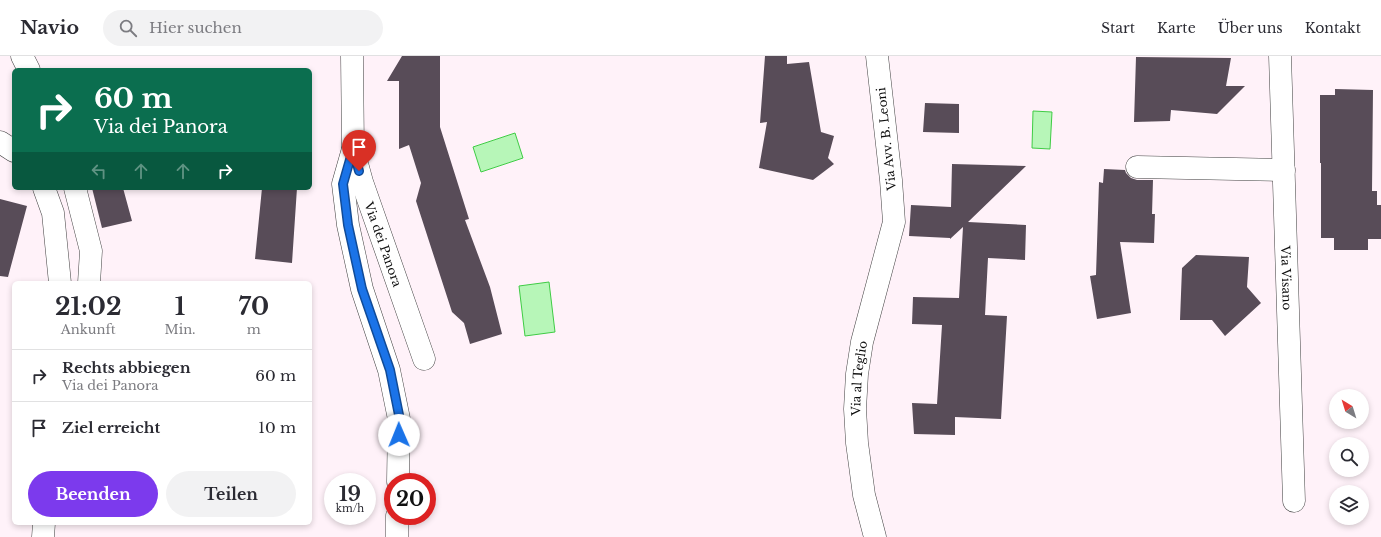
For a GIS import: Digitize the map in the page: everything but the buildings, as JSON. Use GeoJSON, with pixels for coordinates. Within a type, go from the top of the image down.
{"type":"FeatureCollection","features":[{"type":"Feature","properties":{"kind":"street"},"geometry":{"type":"LineString","coordinates":[[22,56],[28,68]]}},
{"type":"Feature","properties":{"kind":"street","name":"Via dei Panora"},"geometry":{"type":"LineString","coordinates":[[352,56],[353,149],[362,182],[424,359]]}},
{"type":"Feature","properties":{"kind":"street","name":"Via Avv. B. Leoni"},"geometry":{"type":"LineString","coordinates":[[877,56],[892,180],[894,222]]}},
{"type":"Feature","properties":{"kind":"street","name":"Via Visano"},"geometry":{"type":"LineString","coordinates":[[1280,56],[1294,501]]}},
{"type":"Feature","properties":{"kind":"street"},"geometry":{"type":"LineString","coordinates":[[0,142],[12,151]]}},
{"type":"Feature","properties":{"kind":"street"},"geometry":{"type":"LineString","coordinates":[[353,149],[343,184],[348,225],[362,289],[390,370],[400,420],[398,473]]}},
{"type":"Feature","properties":{"kind":"street"},"geometry":{"type":"LineString","coordinates":[[1137,167],[1284,170]]}},
{"type":"Feature","properties":{"kind":"street"},"geometry":{"type":"LineString","coordinates":[[45,190],[52,213],[60,281]]}},
{"type":"Feature","properties":{"kind":"street"},"geometry":{"type":"LineString","coordinates":[[76,190],[91,251],[88,281]]}},
{"type":"Feature","properties":{"kind":"street","name":"Via al Teglio"},"geometry":{"type":"LineString","coordinates":[[875,537],[864,495],[857,443],[855,409],[857,374],[862,342],[894,222]]}},
{"type":"Feature","properties":{"kind":"street"},"geometry":{"type":"LineString","coordinates":[[43,537],[44,525]]}},
{"type":"Feature","properties":{"kind":"street"},"geometry":{"type":"LineString","coordinates":[[397,525],[397,537]]}},
{"type":"Feature","properties":{"kind":"shaded area"},"geometry":{"type":"Polygon","coordinates":[[[1033,111],[1052,112],[1050,149],[1032,148],[1033,111]]]}},
{"type":"Feature","properties":{"kind":"shaded area"},"geometry":{"type":"Polygon","coordinates":[[[515,133],[523,158],[481,172],[473,147],[515,133]]]}},
{"type":"Feature","properties":{"kind":"shaded area"},"geometry":{"type":"Polygon","coordinates":[[[549,282],[555,332],[525,336],[519,286],[549,282]]]}},
{"type":"Feature","properties":{"kind":"route"},"geometry":{"type":"LineString","coordinates":[[359,171],[353,149],[343,184],[348,225],[362,289],[390,370],[400,420],[399,435]]}}]}
